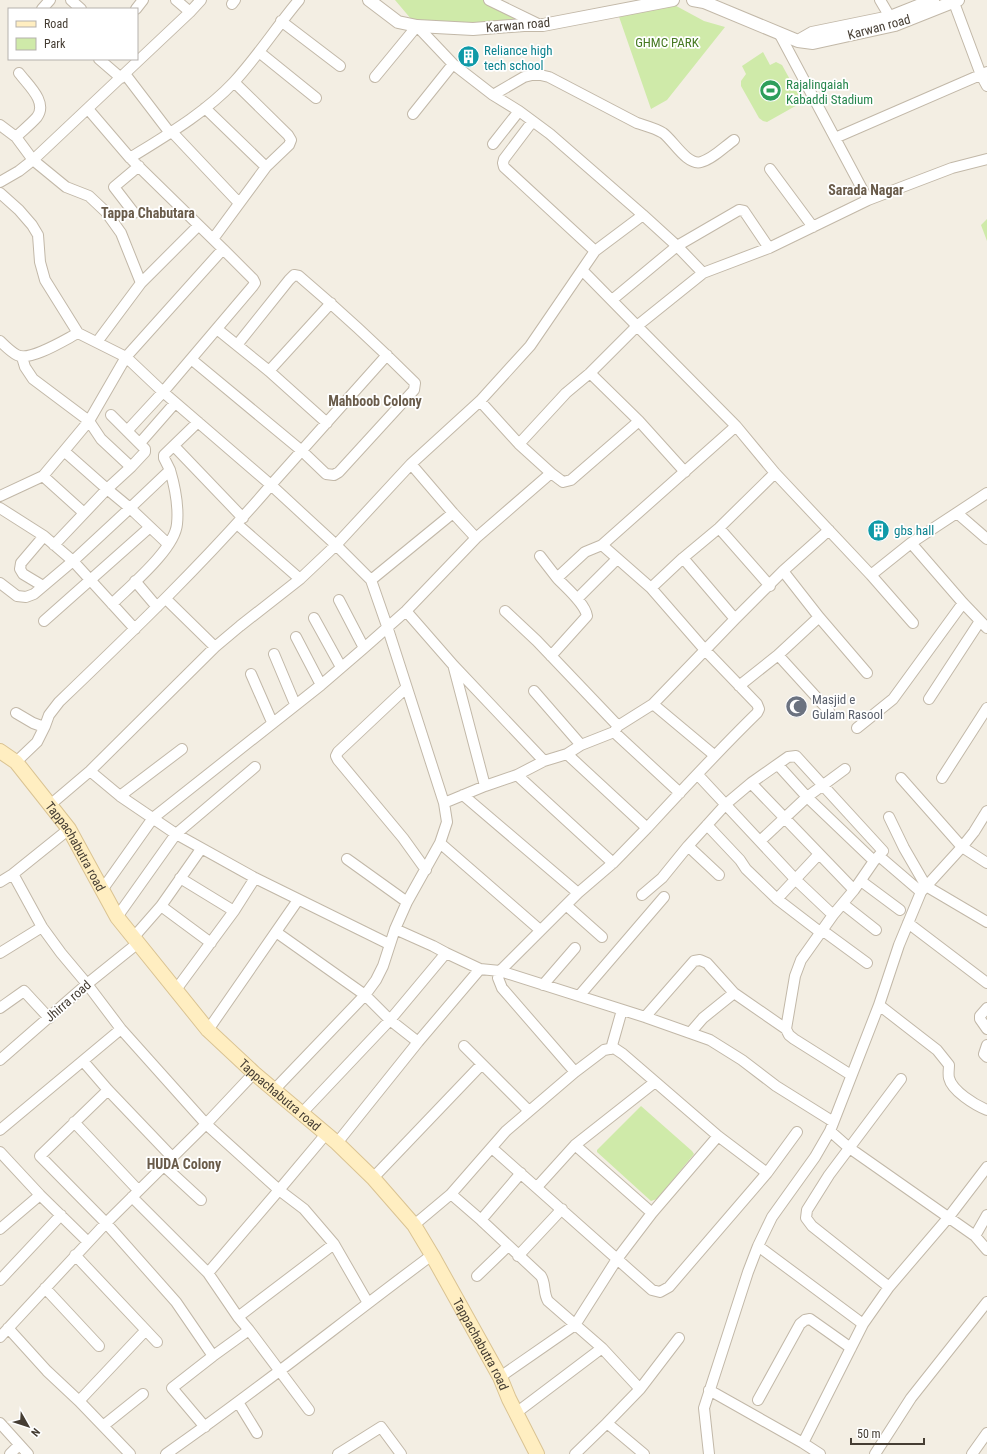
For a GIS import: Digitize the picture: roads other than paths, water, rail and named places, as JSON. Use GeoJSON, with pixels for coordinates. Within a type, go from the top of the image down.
{"type":"FeatureCollection","features":[{"type":"Feature","properties":{"kind":"main road","name":"Tappachabutra road"},"geometry":{"type":"LineString","coordinates":[[5,758],[50,805],[69,829],[117,917],[208,1030],[254,1073],[337,1143],[373,1178],[414,1225],[500,1377],[537,1454]]}},
{"type":"Feature","properties":{"kind":"street"},"geometry":{"type":"LineString","coordinates":[[43,8],[50,0]]}},
{"type":"Feature","properties":{"kind":"street"},"geometry":{"type":"LineString","coordinates":[[71,0],[80,8]]}},
{"type":"Feature","properties":{"kind":"street"},"geometry":{"type":"LineString","coordinates":[[137,8],[143,0]]}},
{"type":"Feature","properties":{"kind":"street"},"geometry":{"type":"LineString","coordinates":[[176,0],[190,12]]}},
{"type":"Feature","properties":{"kind":"street"},"geometry":{"type":"LineString","coordinates":[[0,182],[19,171],[33,160],[123,76],[201,0]]}},
{"type":"Feature","properties":{"kind":"street"},"geometry":{"type":"LineString","coordinates":[[130,158],[206,108],[234,82],[299,0]]}},
{"type":"Feature","properties":{"kind":"street","name":"Karwan road"},"geometry":{"type":"LineString","coordinates":[[369,0],[398,22],[417,26],[473,29],[538,24],[543,25],[673,0]]}},
{"type":"Feature","properties":{"kind":"street"},"geometry":{"type":"LineString","coordinates":[[880,0],[890,17]]}},
{"type":"Feature","properties":{"kind":"street","name":"Karwan road"},"geometry":{"type":"LineString","coordinates":[[798,40],[812,33],[890,17],[933,0]]}},
{"type":"Feature","properties":{"kind":"street","name":"Karwan road"},"geometry":{"type":"LineString","coordinates":[[701,1],[779,33],[798,40],[813,43],[895,24],[955,1]]}},
{"type":"Feature","properties":{"kind":"street"},"geometry":{"type":"LineString","coordinates":[[955,1],[984,73],[987,86]]}},
{"type":"Feature","properties":{"kind":"street"},"geometry":{"type":"LineString","coordinates":[[496,2],[538,24]]}},
{"type":"Feature","properties":{"kind":"street"},"geometry":{"type":"LineString","coordinates":[[282,21],[340,66]]}},
{"type":"Feature","properties":{"kind":"street"},"geometry":{"type":"LineString","coordinates":[[375,77],[417,26],[452,64],[493,95],[519,111],[550,134],[643,215],[677,246],[703,273]]}},
{"type":"Feature","properties":{"kind":"street"},"geometry":{"type":"LineString","coordinates":[[779,33],[868,200]]}},
{"type":"Feature","properties":{"kind":"street"},"geometry":{"type":"LineString","coordinates":[[259,52],[316,98]]}},
{"type":"Feature","properties":{"kind":"street"},"geometry":{"type":"LineString","coordinates":[[100,60],[123,76],[171,132],[239,203]]}},
{"type":"Feature","properties":{"kind":"street"},"geometry":{"type":"LineString","coordinates":[[413,114],[452,64]]}},
{"type":"Feature","properties":{"kind":"street"},"geometry":{"type":"LineString","coordinates":[[16,137],[37,116],[40,108],[40,101],[19,73]]}},
{"type":"Feature","properties":{"kind":"street"},"geometry":{"type":"LineString","coordinates":[[835,138],[984,73]]}},
{"type":"Feature","properties":{"kind":"street"},"geometry":{"type":"LineString","coordinates":[[493,95],[524,78],[536,74],[550,77],[637,123],[651,127],[663,133],[683,154],[690,160],[697,163],[709,158],[734,140]]}},
{"type":"Feature","properties":{"kind":"street"},"geometry":{"type":"LineString","coordinates":[[213,239],[266,167],[289,145],[290,140],[288,136],[234,82]]}},
{"type":"Feature","properties":{"kind":"street"},"geometry":{"type":"LineString","coordinates":[[206,108],[266,167]]}},
{"type":"Feature","properties":{"kind":"street"},"geometry":{"type":"LineString","coordinates":[[88,109],[130,158],[213,239],[253,279],[255,283],[163,392],[127,431]]}},
{"type":"Feature","properties":{"kind":"street"},"geometry":{"type":"LineString","coordinates":[[493,144],[519,111]]}},
{"type":"Feature","properties":{"kind":"street"},"geometry":{"type":"LineString","coordinates":[[532,122],[504,159],[504,167],[595,251]]}},
{"type":"Feature","properties":{"kind":"street"},"geometry":{"type":"LineString","coordinates":[[0,125],[16,137],[33,160],[66,187],[89,196],[106,212],[121,233],[141,284]]}},
{"type":"Feature","properties":{"kind":"street"},"geometry":{"type":"LineString","coordinates":[[519,444],[566,393],[590,373],[637,326],[703,273],[769,248],[868,200],[952,168],[987,159]]}},
{"type":"Feature","properties":{"kind":"street"},"geometry":{"type":"LineString","coordinates":[[134,213],[114,187],[139,166]]}},
{"type":"Feature","properties":{"kind":"street"},"geometry":{"type":"LineString","coordinates":[[770,169],[813,227]]}},
{"type":"Feature","properties":{"kind":"street"},"geometry":{"type":"LineString","coordinates":[[0,193],[19,210],[32,225],[38,235],[40,262],[45,280],[78,333],[126,357],[163,392],[272,485],[371,580],[444,803],[446,822],[440,843],[407,902],[389,944],[383,966],[376,980],[365,995],[274,1090]]}},
{"type":"Feature","properties":{"kind":"street"},"geometry":{"type":"LineString","coordinates":[[612,300],[677,246],[739,210],[744,211],[769,248]]}},
{"type":"Feature","properties":{"kind":"street"},"geometry":{"type":"LineString","coordinates":[[50,805],[90,771],[215,647],[300,579],[336,545],[411,464],[480,401],[530,346],[595,251],[643,215]]}},
{"type":"Feature","properties":{"kind":"street"},"geometry":{"type":"LineString","coordinates":[[97,342],[141,284],[198,226]]}},
{"type":"Feature","properties":{"kind":"street"},"geometry":{"type":"LineString","coordinates":[[0,496],[43,476],[89,421],[126,357],[223,249]]}},
{"type":"Feature","properties":{"kind":"street"},"geometry":{"type":"LineString","coordinates":[[582,270],[736,426],[775,473],[871,575],[913,623]]}},
{"type":"Feature","properties":{"kind":"street"},"geometry":{"type":"LineString","coordinates":[[191,359],[302,451],[326,474],[334,475],[338,472],[414,390],[415,384],[387,355],[331,303],[299,276],[294,275],[289,280],[237,346]]}},
{"type":"Feature","properties":{"kind":"street"},"geometry":{"type":"LineString","coordinates":[[269,371],[331,303]]}},
{"type":"Feature","properties":{"kind":"street"},"geometry":{"type":"LineString","coordinates":[[216,329],[269,371],[327,423]]}},
{"type":"Feature","properties":{"kind":"street"},"geometry":{"type":"LineString","coordinates":[[0,342],[18,356],[33,356],[78,333]]}},
{"type":"Feature","properties":{"kind":"street"},"geometry":{"type":"LineString","coordinates":[[5,758],[37,742],[49,714],[59,702],[166,599],[240,521],[387,355]]}},
{"type":"Feature","properties":{"kind":"street"},"geometry":{"type":"LineString","coordinates":[[22,357],[25,367],[33,379],[89,421],[101,439],[130,467]]}},
{"type":"Feature","properties":{"kind":"street"},"geometry":{"type":"LineString","coordinates":[[590,373],[639,421],[684,472]]}},
{"type":"Feature","properties":{"kind":"street"},"geometry":{"type":"LineString","coordinates":[[480,401],[519,444],[563,482],[571,480],[639,421]]}},
{"type":"Feature","properties":{"kind":"street"},"geometry":{"type":"LineString","coordinates":[[140,443],[176,403]]}},
{"type":"Feature","properties":{"kind":"street"},"geometry":{"type":"LineString","coordinates":[[54,545],[146,450],[111,415]]}},
{"type":"Feature","properties":{"kind":"street"},"geometry":{"type":"LineString","coordinates":[[112,604],[155,562],[168,544],[177,525],[176,491],[164,455],[198,422]]}},
{"type":"Feature","properties":{"kind":"street"},"geometry":{"type":"LineString","coordinates":[[557,578],[584,552],[602,545],[736,426]]}},
{"type":"Feature","properties":{"kind":"street"},"geometry":{"type":"LineString","coordinates":[[174,446],[240,521],[300,579]]}},
{"type":"Feature","properties":{"kind":"street"},"geometry":{"type":"LineString","coordinates":[[64,451],[130,508],[168,544]]}},
{"type":"Feature","properties":{"kind":"street"},"geometry":{"type":"LineString","coordinates":[[411,464],[476,538]]}},
{"type":"Feature","properties":{"kind":"street"},"geometry":{"type":"LineString","coordinates":[[0,583],[17,596],[26,598],[34,594],[73,561],[170,470]]}},
{"type":"Feature","properties":{"kind":"street"},"geometry":{"type":"LineString","coordinates":[[102,890],[153,818],[320,685],[364,648],[387,626],[406,611],[476,538],[551,473]]}},
{"type":"Feature","properties":{"kind":"street"},"geometry":{"type":"LineString","coordinates":[[651,588],[683,558],[719,528],[775,473]]}},
{"type":"Feature","properties":{"kind":"street"},"geometry":{"type":"LineString","coordinates":[[43,476],[84,514]]}},
{"type":"Feature","properties":{"kind":"street"},"geometry":{"type":"LineString","coordinates":[[871,575],[911,543],[987,494]]}},
{"type":"Feature","properties":{"kind":"street"},"geometry":{"type":"LineString","coordinates":[[0,508],[44,536],[73,561],[135,629]]}},
{"type":"Feature","properties":{"kind":"street"},"geometry":{"type":"LineString","coordinates":[[957,512],[987,539]]}},
{"type":"Feature","properties":{"kind":"street"},"geometry":{"type":"LineString","coordinates":[[371,580],[453,513]]}},
{"type":"Feature","properties":{"kind":"street"},"geometry":{"type":"LineString","coordinates":[[44,620],[150,527]]}},
{"type":"Feature","properties":{"kind":"street"},"geometry":{"type":"LineString","coordinates":[[719,528],[770,586]]}},
{"type":"Feature","properties":{"kind":"street"},"geometry":{"type":"LineString","coordinates":[[444,803],[516,775],[544,761],[567,754],[581,745],[616,729],[653,704],[783,571],[829,530]]}},
{"type":"Feature","properties":{"kind":"street"},"geometry":{"type":"LineString","coordinates":[[43,586],[23,574],[20,569],[21,563],[44,536]]}},
{"type":"Feature","properties":{"kind":"street"},"geometry":{"type":"LineString","coordinates":[[911,543],[983,624],[929,699]]}},
{"type":"Feature","properties":{"kind":"street"},"geometry":{"type":"LineString","coordinates":[[575,1072],[502,988],[498,978],[500,971],[578,893],[613,863],[698,776],[714,755],[757,713],[759,709],[757,704],[705,650],[651,588],[602,545]]}},
{"type":"Feature","properties":{"kind":"street"},"geometry":{"type":"LineString","coordinates":[[540,556],[587,612],[587,616],[551,656]]}},
{"type":"Feature","properties":{"kind":"street"},"geometry":{"type":"LineString","coordinates":[[683,558],[735,619]]}},
{"type":"Feature","properties":{"kind":"street"},"geometry":{"type":"LineString","coordinates":[[577,599],[617,559]]}},
{"type":"Feature","properties":{"kind":"street"},"geometry":{"type":"LineString","coordinates":[[783,571],[867,673]]}},
{"type":"Feature","properties":{"kind":"street"},"geometry":{"type":"LineString","coordinates":[[135,581],[157,607]]}},
{"type":"Feature","properties":{"kind":"street"},"geometry":{"type":"LineString","coordinates":[[166,599],[215,647]]}},
{"type":"Feature","properties":{"kind":"street"},"geometry":{"type":"LineString","coordinates":[[339,600],[364,648]]}},
{"type":"Feature","properties":{"kind":"street"},"geometry":{"type":"LineString","coordinates":[[857,728],[893,699],[963,603]]}},
{"type":"Feature","properties":{"kind":"street"},"geometry":{"type":"LineString","coordinates":[[406,611],[454,666],[544,761]]}},
{"type":"Feature","properties":{"kind":"street"},"geometry":{"type":"LineString","coordinates":[[505,611],[551,656],[616,729],[680,793]]}},
{"type":"Feature","properties":{"kind":"street"},"geometry":{"type":"LineString","coordinates":[[739,686],[778,655],[819,616]]}},
{"type":"Feature","properties":{"kind":"street"},"geometry":{"type":"LineString","coordinates":[[314,618],[342,667]]}},
{"type":"Feature","properties":{"kind":"street"},"geometry":{"type":"LineString","coordinates":[[296,637],[320,685]]}},
{"type":"Feature","properties":{"kind":"street"},"geometry":{"type":"LineString","coordinates":[[274,654],[295,704]]}},
{"type":"Feature","properties":{"kind":"street"},"geometry":{"type":"LineString","coordinates":[[778,655],[829,711]]}},
{"type":"Feature","properties":{"kind":"street"},"geometry":{"type":"LineString","coordinates":[[454,666],[485,786]]}},
{"type":"Feature","properties":{"kind":"street"},"geometry":{"type":"LineString","coordinates":[[251,674],[272,722]]}},
{"type":"Feature","properties":{"kind":"street"},"geometry":{"type":"LineString","coordinates":[[406,688],[338,752],[336,756],[404,838],[426,870]]}},
{"type":"Feature","properties":{"kind":"street"},"geometry":{"type":"LineString","coordinates":[[534,691],[581,745]]}},
{"type":"Feature","properties":{"kind":"street"},"geometry":{"type":"LineString","coordinates":[[653,704],[714,755]]}},
{"type":"Feature","properties":{"kind":"street"},"geometry":{"type":"LineString","coordinates":[[942,778],[987,708]]}},
{"type":"Feature","properties":{"kind":"street"},"geometry":{"type":"LineString","coordinates":[[16,713],[33,723],[44,727]]}},
{"type":"Feature","properties":{"kind":"street"},"geometry":{"type":"LineString","coordinates":[[120,796],[182,749]]}},
{"type":"Feature","properties":{"kind":"street"},"geometry":{"type":"LineString","coordinates":[[567,754],[647,828]]}},
{"type":"Feature","properties":{"kind":"street"},"geometry":{"type":"LineString","coordinates":[[642,895],[662,878],[688,846],[726,804],[751,783],[788,757],[796,756],[822,786],[882,848],[883,851],[833,915],[801,960],[795,976],[786,1029],[788,1035],[794,1040],[851,1075]]}},
{"type":"Feature","properties":{"kind":"street"},"geometry":{"type":"LineString","coordinates":[[778,765],[807,797],[877,859],[924,889],[987,922]]}},
{"type":"Feature","properties":{"kind":"street"},"geometry":{"type":"LineString","coordinates":[[117,917],[176,834],[255,767]]}},
{"type":"Feature","properties":{"kind":"street"},"geometry":{"type":"LineString","coordinates":[[760,840],[807,797],[845,769]]}},
{"type":"Feature","properties":{"kind":"street"},"geometry":{"type":"LineString","coordinates":[[90,771],[120,796],[176,834],[255,878],[389,944]]}},
{"type":"Feature","properties":{"kind":"street"},"geometry":{"type":"LineString","coordinates":[[516,775],[613,863]]}},
{"type":"Feature","properties":{"kind":"street"},"geometry":{"type":"LineString","coordinates":[[698,776],[760,840],[796,880],[833,915]]}},
{"type":"Feature","properties":{"kind":"street"},"geometry":{"type":"LineString","coordinates":[[901,778],[962,847],[987,863]]}},
{"type":"Feature","properties":{"kind":"street"},"geometry":{"type":"LineString","coordinates":[[751,783],[854,890]]}},
{"type":"Feature","properties":{"kind":"street"},"geometry":{"type":"LineString","coordinates":[[463,795],[578,893]]}},
{"type":"Feature","properties":{"kind":"street"},"geometry":{"type":"LineString","coordinates":[[709,1454],[704,1408],[758,1246],[772,1217],[815,1157],[831,1126],[879,1005],[899,945],[924,889],[962,847],[974,832],[987,811]]}},
{"type":"Feature","properties":{"kind":"street"},"geometry":{"type":"LineString","coordinates":[[889,817],[924,889]]}},
{"type":"Feature","properties":{"kind":"street"},"geometry":{"type":"LineString","coordinates":[[707,825],[740,860],[746,869],[777,899],[867,963]]}},
{"type":"Feature","properties":{"kind":"street"},"geometry":{"type":"LineString","coordinates":[[0,882],[13,874],[69,829]]}},
{"type":"Feature","properties":{"kind":"street"},"geometry":{"type":"LineString","coordinates":[[440,843],[540,930]]}},
{"type":"Feature","properties":{"kind":"street"},"geometry":{"type":"LineString","coordinates":[[688,846],[719,875]]}},
{"type":"Feature","properties":{"kind":"street","name":"Jhirra road"},"geometry":{"type":"LineString","coordinates":[[0,1060],[135,941],[201,848]]}},
{"type":"Feature","properties":{"kind":"street"},"geometry":{"type":"LineString","coordinates":[[777,899],[819,854]]}},
{"type":"Feature","properties":{"kind":"street"},"geometry":{"type":"LineString","coordinates":[[347,859],[407,902]]}},
{"type":"Feature","properties":{"kind":"street"},"geometry":{"type":"LineString","coordinates":[[13,874],[42,927],[120,1029],[206,1124],[279,1190],[304,1209],[334,1244],[368,1303]]}},
{"type":"Feature","properties":{"kind":"street"},"geometry":{"type":"LineString","coordinates":[[180,878],[234,911]]}},
{"type":"Feature","properties":{"kind":"street"},"geometry":{"type":"LineString","coordinates":[[175,990],[234,911],[255,878]]}},
{"type":"Feature","properties":{"kind":"street"},"geometry":{"type":"LineString","coordinates":[[861,881],[900,910]]}},
{"type":"Feature","properties":{"kind":"street"},"geometry":{"type":"LineString","coordinates":[[579,996],[664,897]]}},
{"type":"Feature","properties":{"kind":"street"},"geometry":{"type":"LineString","coordinates":[[208,1030],[298,900]]}},
{"type":"Feature","properties":{"kind":"street"},"geometry":{"type":"LineString","coordinates":[[843,904],[876,930]]}},
{"type":"Feature","properties":{"kind":"street"},"geometry":{"type":"LineString","coordinates":[[566,905],[602,937]]}},
{"type":"Feature","properties":{"kind":"street"},"geometry":{"type":"LineString","coordinates":[[161,906],[211,943]]}},
{"type":"Feature","properties":{"kind":"street"},"geometry":{"type":"LineString","coordinates":[[908,923],[985,978]]}},
{"type":"Feature","properties":{"kind":"street"},"geometry":{"type":"LineString","coordinates":[[0,953],[42,927]]}},
{"type":"Feature","properties":{"kind":"street"},"geometry":{"type":"LineString","coordinates":[[395,929],[480,969],[500,971],[645,1017],[710,1040],[742,1060],[831,1126],[848,1147],[974,1236],[987,1250]]}},
{"type":"Feature","properties":{"kind":"street"},"geometry":{"type":"LineString","coordinates":[[276,932],[365,995],[390,1020],[418,1042]]}},
{"type":"Feature","properties":{"kind":"street"},"geometry":{"type":"LineString","coordinates":[[543,985],[574,948]]}},
{"type":"Feature","properties":{"kind":"street"},"geometry":{"type":"LineString","coordinates":[[302,1113],[390,1020],[446,953]]}},
{"type":"Feature","properties":{"kind":"street"},"geometry":{"type":"LineString","coordinates":[[645,1017],[694,961],[700,960],[707,963],[734,992],[786,1029]]}},
{"type":"Feature","properties":{"kind":"street"},"geometry":{"type":"LineString","coordinates":[[337,1143],[418,1042],[480,969]]}},
{"type":"Feature","properties":{"kind":"street"},"geometry":{"type":"LineString","coordinates":[[0,1008],[24,991],[49,1018]]}},
{"type":"Feature","properties":{"kind":"street"},"geometry":{"type":"LineString","coordinates":[[690,1033],[703,1018],[734,992]]}},
{"type":"Feature","properties":{"kind":"street"},"geometry":{"type":"LineString","coordinates":[[879,1005],[937,1050],[949,1065],[949,1078],[953,1087],[979,1107],[987,1110]]}},
{"type":"Feature","properties":{"kind":"street"},"geometry":{"type":"LineString","coordinates":[[987,1008],[980,1016],[980,1019],[987,1029]]}},
{"type":"Feature","properties":{"kind":"street"},"geometry":{"type":"LineString","coordinates":[[611,1049],[622,1010]]}},
{"type":"Feature","properties":{"kind":"street"},"geometry":{"type":"LineString","coordinates":[[0,1130],[120,1029]]}},
{"type":"Feature","properties":{"kind":"street"},"geometry":{"type":"LineString","coordinates":[[987,1044],[984,1054],[987,1057]]}},
{"type":"Feature","properties":{"kind":"street"},"geometry":{"type":"LineString","coordinates":[[464,1046],[481,1065],[529,1111]]}},
{"type":"Feature","properties":{"kind":"street"},"geometry":{"type":"LineString","coordinates":[[414,1225],[451,1194],[506,1131],[575,1072],[604,1050],[614,1048],[623,1054],[718,1136],[767,1173]]}},
{"type":"Feature","properties":{"kind":"street"},"geometry":{"type":"LineString","coordinates":[[83,1061],[108,1090],[172,1157]]}},
{"type":"Feature","properties":{"kind":"street"},"geometry":{"type":"LineString","coordinates":[[373,1178],[481,1065]]}},
{"type":"Feature","properties":{"kind":"street"},"geometry":{"type":"LineString","coordinates":[[0,1337],[106,1222],[206,1124],[254,1073]]}},
{"type":"Feature","properties":{"kind":"street"},"geometry":{"type":"LineString","coordinates":[[889,1287],[812,1226],[806,1218],[807,1210],[848,1147],[901,1079]]}},
{"type":"Feature","properties":{"kind":"street"},"geometry":{"type":"LineString","coordinates":[[537,1187],[575,1146],[655,1082]]}},
{"type":"Feature","properties":{"kind":"street"},"geometry":{"type":"LineString","coordinates":[[108,1090],[40,1156],[106,1222],[176,1302],[213,1356]]}},
{"type":"Feature","properties":{"kind":"street"},"geometry":{"type":"LineString","coordinates":[[74,1122],[135,1193],[208,1273],[238,1317],[309,1410]]}},
{"type":"Feature","properties":{"kind":"street"},"geometry":{"type":"LineString","coordinates":[[492,1148],[652,1290],[660,1292],[669,1287],[767,1173],[796,1132]]}},
{"type":"Feature","properties":{"kind":"street"},"geometry":{"type":"LineString","coordinates":[[208,1273],[326,1134]]}},
{"type":"Feature","properties":{"kind":"street"},"geometry":{"type":"LineString","coordinates":[[500,1377],[575,1325],[617,1259],[652,1213],[718,1136]]}},
{"type":"Feature","properties":{"kind":"street"},"geometry":{"type":"LineString","coordinates":[[575,1146],[652,1213]]}},
{"type":"Feature","properties":{"kind":"street"},"geometry":{"type":"LineString","coordinates":[[0,1152],[40,1195],[88,1242]]}},
{"type":"Feature","properties":{"kind":"street"},"geometry":{"type":"LineString","coordinates":[[163,1165],[201,1200]]}},
{"type":"Feature","properties":{"kind":"street"},"geometry":{"type":"LineString","coordinates":[[803,1443],[863,1324],[889,1287],[948,1218],[987,1167]]}},
{"type":"Feature","properties":{"kind":"street"},"geometry":{"type":"LineString","coordinates":[[481,1220],[521,1173]]}},
{"type":"Feature","properties":{"kind":"street"},"geometry":{"type":"LineString","coordinates":[[451,1194],[541,1276],[544,1282],[544,1295],[548,1301],[602,1348],[640,1390]]}},
{"type":"Feature","properties":{"kind":"street"},"geometry":{"type":"LineString","coordinates":[[0,1230],[40,1195]]}},
{"type":"Feature","properties":{"kind":"street"},"geometry":{"type":"LineString","coordinates":[[518,1256],[562,1209]]}},
{"type":"Feature","properties":{"kind":"street"},"geometry":{"type":"LineString","coordinates":[[0,1280],[61,1215]]}},
{"type":"Feature","properties":{"kind":"street"},"geometry":{"type":"LineString","coordinates":[[974,1236],[987,1215]]}},
{"type":"Feature","properties":{"kind":"street"},"geometry":{"type":"LineString","coordinates":[[238,1317],[334,1244]]}},
{"type":"Feature","properties":{"kind":"street"},"geometry":{"type":"LineString","coordinates":[[477,1276],[508,1246]]}},
{"type":"Feature","properties":{"kind":"street"},"geometry":{"type":"LineString","coordinates":[[758,1246],[863,1324]]}},
{"type":"Feature","properties":{"kind":"street"},"geometry":{"type":"LineString","coordinates":[[75,1255],[157,1342]]}},
{"type":"Feature","properties":{"kind":"street"},"geometry":{"type":"LineString","coordinates":[[166,1454],[205,1427],[432,1255]]}},
{"type":"Feature","properties":{"kind":"street"},"geometry":{"type":"LineString","coordinates":[[45,1288],[98,1346]]}},
{"type":"Feature","properties":{"kind":"street"},"geometry":{"type":"LineString","coordinates":[[875,1454],[910,1398],[987,1302]]}},
{"type":"Feature","properties":{"kind":"street"},"geometry":{"type":"LineString","coordinates":[[758,1400],[800,1324],[805,1320],[810,1319],[851,1348]]}},
{"type":"Feature","properties":{"kind":"street"},"geometry":{"type":"LineString","coordinates":[[8,1328],[130,1454]]}},
{"type":"Feature","properties":{"kind":"street"},"geometry":{"type":"LineString","coordinates":[[205,1427],[172,1388],[249,1330]]}},
{"type":"Feature","properties":{"kind":"street"},"geometry":{"type":"LineString","coordinates":[[79,1401],[145,1331]]}},
{"type":"Feature","properties":{"kind":"street"},"geometry":{"type":"LineString","coordinates":[[574,1454],[640,1390],[679,1338]]}},
{"type":"Feature","properties":{"kind":"street"},"geometry":{"type":"LineString","coordinates":[[516,1413],[602,1348]]}},
{"type":"Feature","properties":{"kind":"street"},"geometry":{"type":"LineString","coordinates":[[709,1390],[820,1454]]}},
{"type":"Feature","properties":{"kind":"street"},"geometry":{"type":"LineString","coordinates":[[102,1426],[143,1394]]}},
{"type":"Feature","properties":{"kind":"street"},"geometry":{"type":"LineString","coordinates":[[238,1402],[257,1433]]}},
{"type":"Feature","properties":{"kind":"street"},"geometry":{"type":"LineString","coordinates":[[0,1423],[28,1454]]}},
{"type":"Feature","properties":{"kind":"street"},"geometry":{"type":"LineString","coordinates":[[607,1423],[644,1454]]}},
{"type":"Feature","properties":{"kind":"street"},"geometry":{"type":"LineString","coordinates":[[338,1454],[380,1427],[401,1454]]}},
{"type":"Feature","properties":{"kind":"street"},"geometry":{"type":"LineString","coordinates":[[972,1454],[987,1433]]}},
{"type":"Feature","properties":{"kind":"street"},"geometry":{"type":"LineString","coordinates":[[10,1454],[19,1445]]}},
{"type":"Feature","properties":{"kind":"place","name":"Reliance high tech school"},"geometry":{"type":"Point","coordinates":[469,57]}},
{"type":"Feature","properties":{"kind":"place","name":"Rajalingaiah Kabaddi Stadium"},"geometry":{"type":"Point","coordinates":[770,91]}},
{"type":"Feature","properties":{"kind":"place","name":"gbs hall"},"geometry":{"type":"Point","coordinates":[879,530]}},
{"type":"Feature","properties":{"kind":"place","name":"Masjid e Gulam Rasool"},"geometry":{"type":"Point","coordinates":[797,706]}},
{"type":"Feature","properties":{"kind":"district","name":"Sarada Nagar"},"geometry":{"type":"Point","coordinates":[866,190]}},
{"type":"Feature","properties":{"kind":"district","name":"Tappa Chabutara"},"geometry":{"type":"Point","coordinates":[148,213]}},
{"type":"Feature","properties":{"kind":"district","name":"Mahboob Colony"},"geometry":{"type":"Point","coordinates":[375,401]}},
{"type":"Feature","properties":{"kind":"district","name":"HUDA Colony"},"geometry":{"type":"Point","coordinates":[184,1164]}},
{"type":"Feature","properties":{"kind":"park label","name":"GHMC PARK"},"geometry":{"type":"Point","coordinates":[667,42]}}]}
